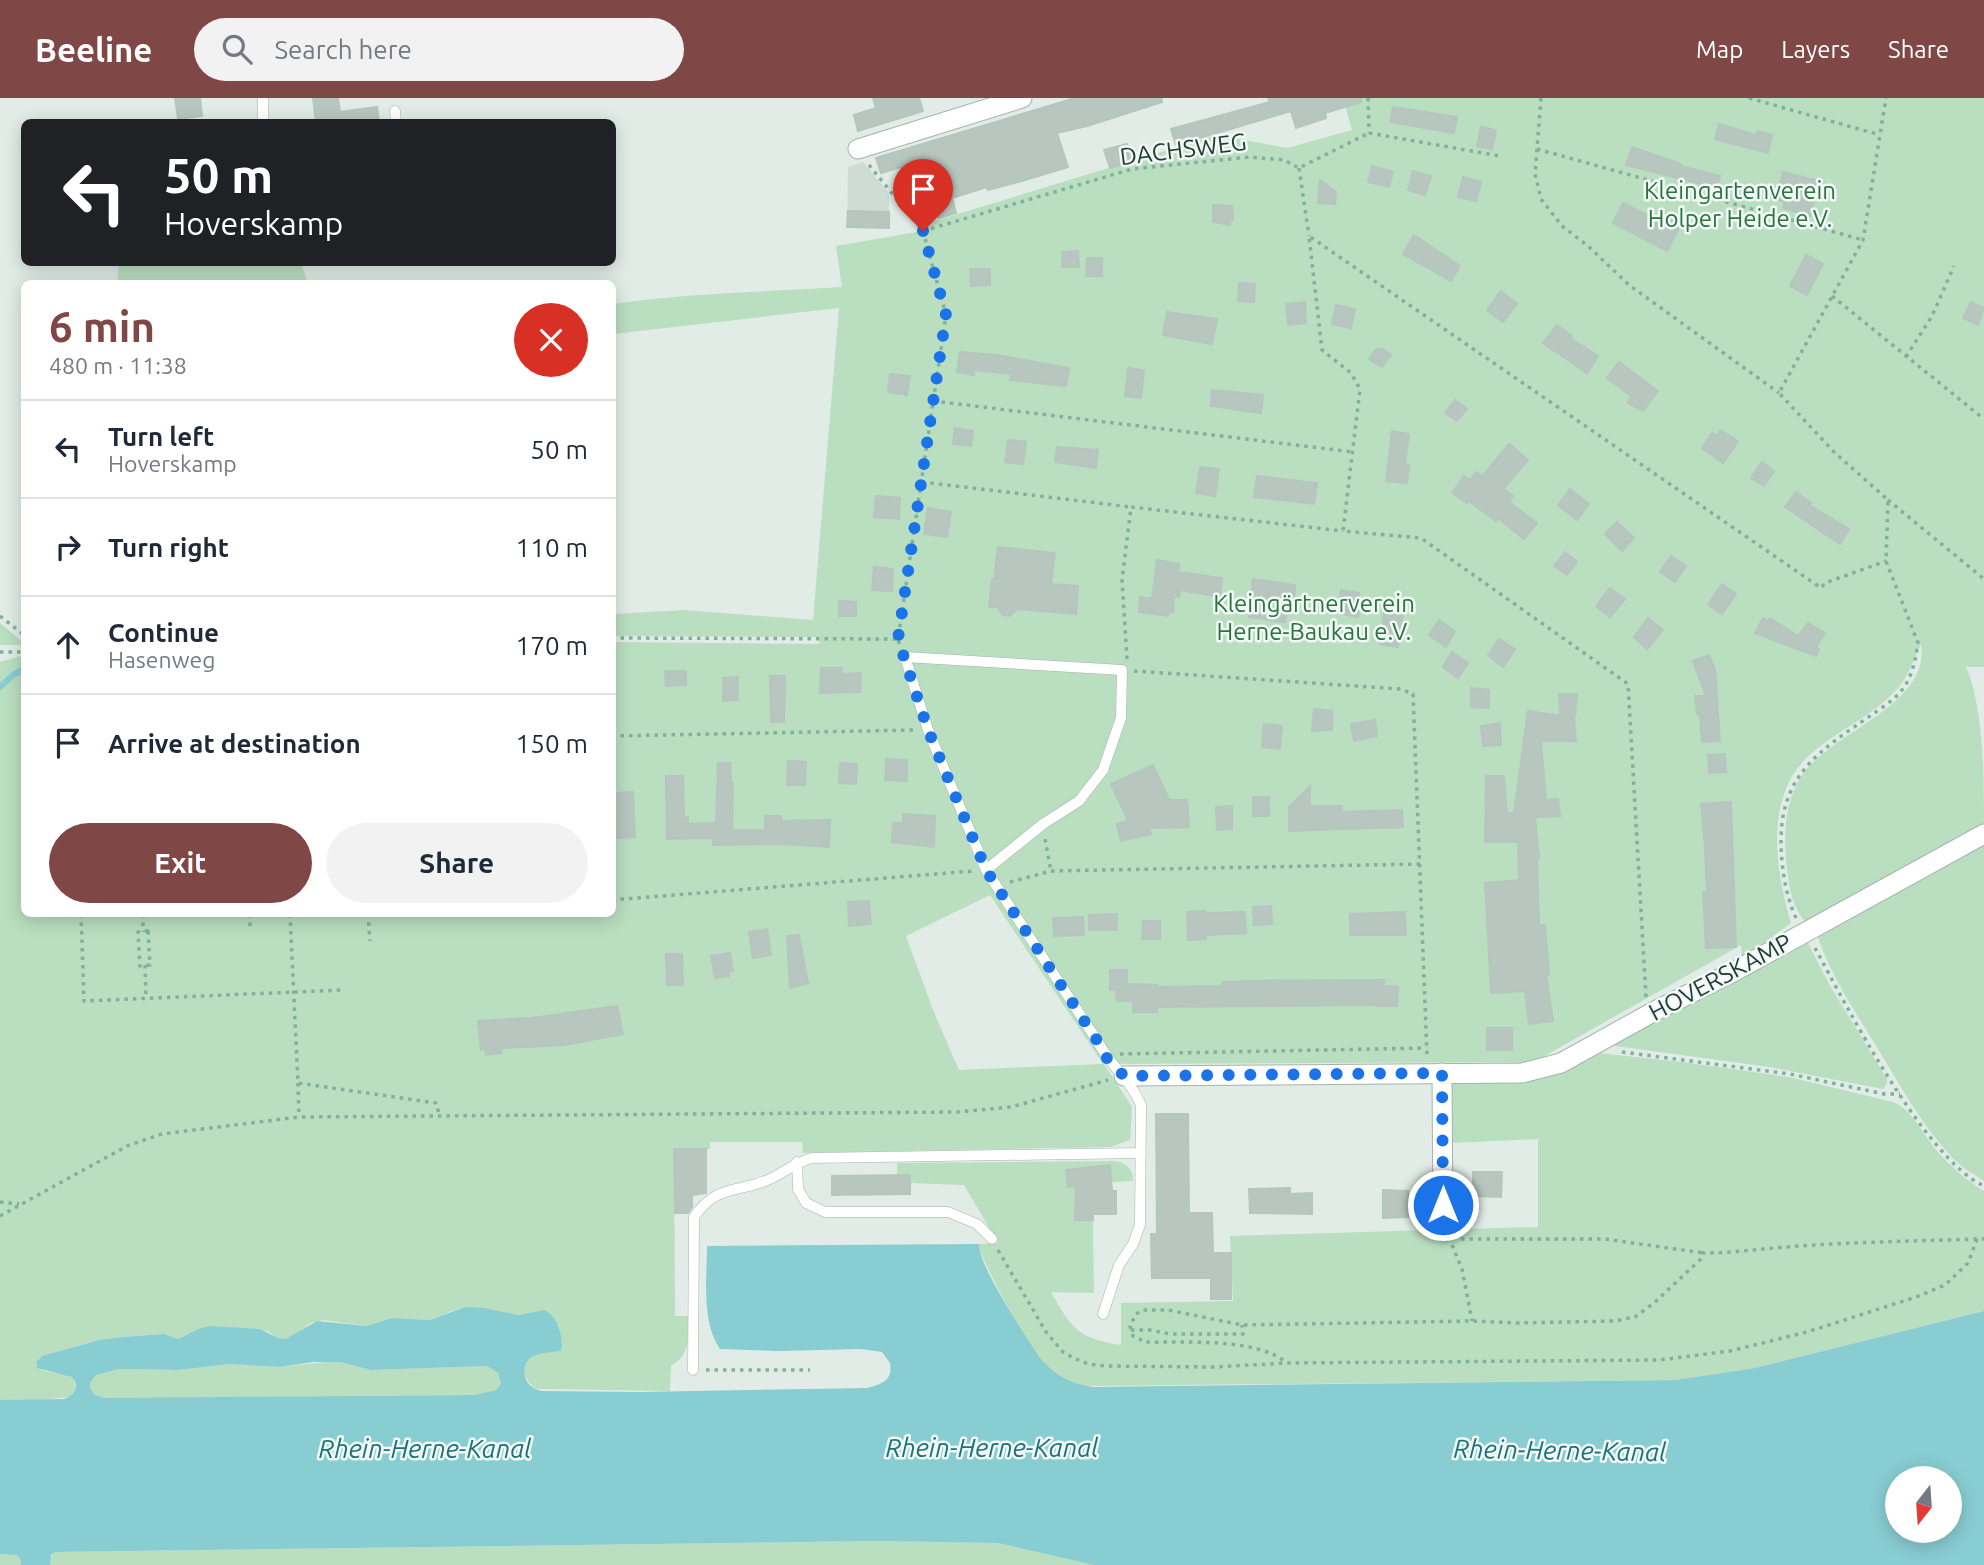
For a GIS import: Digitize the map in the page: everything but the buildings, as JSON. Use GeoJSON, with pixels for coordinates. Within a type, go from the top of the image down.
{"type":"FeatureCollection","features":[{"type":"Feature","properties":{"kind":"street"},"geometry":{"type":"LineString","coordinates":[[858,149],[1013,99]]}},
{"type":"Feature","properties":{"kind":"street","name":"HOVERSKAMP"},"geometry":{"type":"LineString","coordinates":[[1124,1076],[1522,1073],[1544,1069],[1561,1063],[1735,971],[1984,834]]}},
{"type":"Feature","properties":{"kind":"street"},"geometry":{"type":"LineString","coordinates":[[1442,1073],[1443,1231]]}},
{"type":"Feature","properties":{"kind":"lane"},"geometry":{"type":"LineString","coordinates":[[263,98],[263,119]]}},
{"type":"Feature","properties":{"kind":"lane"},"geometry":{"type":"LineString","coordinates":[[986,870],[1043,824],[1079,801],[1103,770],[1121,718],[1122,670],[905,657],[928,730],[986,870],[1105,1056],[1135,1090],[1141,1105],[1140,1225],[1133,1244],[1119,1265],[1103,1314]]}},
{"type":"Feature","properties":{"kind":"lane"},"geometry":{"type":"LineString","coordinates":[[693,1370],[694,1217],[703,1205],[719,1193],[771,1179],[797,1162],[812,1158],[1141,1153]]}},
{"type":"Feature","properties":{"kind":"lane"},"geometry":{"type":"LineString","coordinates":[[797,1162],[798,1189],[806,1203],[825,1212],[948,1212],[977,1224],[992,1239]]}},
{"type":"Feature","properties":{"kind":"path"},"geometry":{"type":"LineString","coordinates":[[1368,98],[1369,133]]}},
{"type":"Feature","properties":{"kind":"path"},"geometry":{"type":"LineString","coordinates":[[1541,98],[1535,174],[1541,199],[1562,226],[1588,246],[1629,285],[1779,393],[1834,452],[1984,579]]}},
{"type":"Feature","properties":{"kind":"path"},"geometry":{"type":"LineString","coordinates":[[1749,98],[1880,135]]}},
{"type":"Feature","properties":{"kind":"path"},"geometry":{"type":"LineString","coordinates":[[1779,393],[1863,240],[1885,98]]}},
{"type":"Feature","properties":{"kind":"path"},"geometry":{"type":"LineString","coordinates":[[1343,531],[1360,389],[1351,373],[1322,350],[1299,167],[1369,133],[1500,156]]}},
{"type":"Feature","properties":{"kind":"path"},"geometry":{"type":"LineString","coordinates":[[858,149],[923,231],[946,315],[898,639],[905,657]]}},
{"type":"Feature","properties":{"kind":"path"},"geometry":{"type":"LineString","coordinates":[[1536,149],[1863,240]]}},
{"type":"Feature","properties":{"kind":"path","name":"DACHSWEG"},"geometry":{"type":"LineString","coordinates":[[923,231],[1132,169],[1249,157],[1284,160],[1299,167]]}},
{"type":"Feature","properties":{"kind":"path"},"geometry":{"type":"LineString","coordinates":[[1309,236],[1821,589],[1825,583],[1886,561]]}},
{"type":"Feature","properties":{"kind":"path"},"geometry":{"type":"LineString","coordinates":[[1906,357],[1932,316],[1954,266]]}},
{"type":"Feature","properties":{"kind":"path"},"geometry":{"type":"LineString","coordinates":[[1832,296],[1984,419]]}},
{"type":"Feature","properties":{"kind":"path"},"geometry":{"type":"LineString","coordinates":[[933,401],[1353,452]]}},
{"type":"Feature","properties":{"kind":"path"},"geometry":{"type":"LineString","coordinates":[[922,482],[1421,538],[1628,684],[1645,996],[1653,1012]]}},
{"type":"Feature","properties":{"kind":"path"},"geometry":{"type":"LineString","coordinates":[[1888,500],[1886,561],[1918,643],[1916,658],[1911,674],[1897,695],[1822,749],[1807,763],[1788,794],[1783,811],[1781,856],[1794,916],[1806,932],[1900,1094],[1935,1143],[1969,1177],[1984,1186]]}},
{"type":"Feature","properties":{"kind":"path"},"geometry":{"type":"LineString","coordinates":[[1105,1056],[1122,1053],[1426,1050],[1413,694],[1401,689],[1122,670],[1127,658],[1122,580],[1131,507]]}},
{"type":"Feature","properties":{"kind":"path"},"geometry":{"type":"LineString","coordinates":[[0,617],[21,633]]}},
{"type":"Feature","properties":{"kind":"path"},"geometry":{"type":"LineString","coordinates":[[616,638],[898,639]]}},
{"type":"Feature","properties":{"kind":"path"},"geometry":{"type":"LineString","coordinates":[[0,652],[21,652]]}},
{"type":"Feature","properties":{"kind":"path"},"geometry":{"type":"LineString","coordinates":[[616,737],[928,730]]}},
{"type":"Feature","properties":{"kind":"path"},"geometry":{"type":"LineString","coordinates":[[1043,824],[1051,871]]}},
{"type":"Feature","properties":{"kind":"path"},"geometry":{"type":"LineString","coordinates":[[995,887],[1051,871],[1420,864]]}},
{"type":"Feature","properties":{"kind":"path"},"geometry":{"type":"LineString","coordinates":[[616,900],[986,870]]}},
{"type":"Feature","properties":{"kind":"path"},"geometry":{"type":"LineString","coordinates":[[81,917],[84,1001],[344,990]]}},
{"type":"Feature","properties":{"kind":"path"},"geometry":{"type":"LineString","coordinates":[[143,917],[143,932]]}},
{"type":"Feature","properties":{"kind":"path"},"geometry":{"type":"LineString","coordinates":[[250,917],[250,926]]}},
{"type":"Feature","properties":{"kind":"path"},"geometry":{"type":"LineString","coordinates":[[290,917],[299,1117]]}},
{"type":"Feature","properties":{"kind":"path"},"geometry":{"type":"LineString","coordinates":[[368,917],[370,941]]}},
{"type":"Feature","properties":{"kind":"path"},"geometry":{"type":"LineString","coordinates":[[148,931],[150,965],[140,966],[138,932],[143,932],[148,931]]}},
{"type":"Feature","properties":{"kind":"path"},"geometry":{"type":"LineString","coordinates":[[145,965],[146,998]]}},
{"type":"Feature","properties":{"kind":"path"},"geometry":{"type":"LineString","coordinates":[[1601,1041],[1619,1052],[1790,1074],[1884,1094],[1900,1094]]}},
{"type":"Feature","properties":{"kind":"path"},"geometry":{"type":"LineString","coordinates":[[0,1216],[127,1146],[162,1134],[299,1117],[958,1112],[1011,1107],[1124,1076]]}},
{"type":"Feature","properties":{"kind":"path"},"geometry":{"type":"LineString","coordinates":[[299,1083],[436,1103],[439,1115]]}},
{"type":"Feature","properties":{"kind":"path"},"geometry":{"type":"LineString","coordinates":[[0,1202],[21,1204]]}},
{"type":"Feature","properties":{"kind":"path"},"geometry":{"type":"LineString","coordinates":[[992,1239],[1046,1332],[1063,1352],[1088,1364],[1106,1366],[1214,1367],[1287,1363],[1659,1360],[1730,1351],[1807,1332],[1945,1285],[1968,1263],[1977,1239]]}},
{"type":"Feature","properties":{"kind":"path"},"geometry":{"type":"LineString","coordinates":[[1472,1321],[1462,1269],[1449,1239],[1605,1240],[1703,1253],[1733,1253],[1795,1246],[1984,1239]]}},
{"type":"Feature","properties":{"kind":"path"},"geometry":{"type":"LineString","coordinates":[[1287,1363],[1258,1349],[1233,1345],[1145,1342],[1133,1336],[1132,1320],[1136,1314],[1154,1309],[1179,1311],[1242,1325],[1615,1321],[1634,1317],[1654,1303],[1701,1259],[1703,1253]]}},
{"type":"Feature","properties":{"kind":"path"},"geometry":{"type":"LineString","coordinates":[[1131,1330],[1170,1334],[1243,1334],[1242,1325]]}},
{"type":"Feature","properties":{"kind":"path"},"geometry":{"type":"LineString","coordinates":[[693,1370],[810,1370]]}},
{"type":"Feature","properties":{"kind":"shaded area"},"geometry":{"type":"Polygon","coordinates":[[[863,162],[889,193],[889,228],[847,227],[848,167],[863,162]]]}},
{"type":"Feature","properties":{"kind":"green space"},"geometry":{"type":"Polygon","coordinates":[[[1343,98],[1984,98],[1984,667],[1966,667],[1980,723],[1984,827],[1808,924],[1794,903],[1788,876],[1785,838],[1789,807],[1796,787],[1815,761],[1895,701],[1910,685],[1920,666],[1921,644],[1899,687],[1880,705],[1813,752],[1797,769],[1786,788],[1777,832],[1781,879],[1791,923],[1742,959],[1741,945],[1534,1062],[1104,1064],[1132,1107],[1130,1140],[1111,1147],[803,1153],[802,1142],[710,1142],[710,1149],[674,1149],[675,1316],[688,1316],[688,1331],[685,1350],[671,1366],[670,1391],[537,1389],[529,1383],[525,1374],[527,1360],[546,1352],[561,1351],[562,1345],[557,1329],[544,1310],[519,1315],[485,1308],[460,1308],[430,1320],[392,1318],[366,1326],[323,1320],[310,1323],[286,1339],[278,1338],[267,1331],[209,1326],[178,1339],[163,1334],[98,1340],[40,1357],[36,1366],[40,1369],[74,1378],[75,1389],[69,1397],[0,1400],[0,662],[21,656],[21,917],[616,917],[616,642],[819,644],[820,637],[616,636],[616,614],[684,610],[813,620],[839,308],[616,334],[616,304],[699,295],[842,287],[836,246],[917,232],[925,224],[1217,135],[1287,148],[1352,130],[1343,98]],[[990,895],[906,936],[933,1010],[959,1070],[1103,1064],[990,895]]]}},
{"type":"Feature","properties":{"kind":"green space"},"geometry":{"type":"Polygon","coordinates":[[[119,266],[302,266],[307,280],[117,280],[119,266]]]}},
{"type":"Feature","properties":{"kind":"green space"},"geometry":{"type":"Polygon","coordinates":[[[0,623],[21,640],[21,645],[0,645],[0,623]]]}},
{"type":"Feature","properties":{"kind":"green space"},"geometry":{"type":"Polygon","coordinates":[[[1984,841],[1984,1181],[1954,1159],[1920,1117],[1843,992],[1816,931],[1984,841]]]}},
{"type":"Feature","properties":{"kind":"green space"},"geometry":{"type":"Polygon","coordinates":[[[1805,937],[1829,984],[1887,1079],[1883,1089],[1769,1067],[1612,1044],[1805,937]]]}},
{"type":"Feature","properties":{"kind":"green space"},"geometry":{"type":"Polygon","coordinates":[[[1589,1052],[1789,1077],[1899,1105],[1911,1116],[1937,1151],[1965,1178],[1984,1191],[1984,1311],[1755,1368],[1675,1380],[1087,1386],[1052,1371],[1022,1332],[979,1250],[979,1244],[998,1243],[964,1185],[910,1183],[910,1175],[897,1175],[897,1163],[1113,1161],[1128,1167],[1133,1181],[1111,1182],[1110,1166],[1068,1187],[1082,1186],[1075,1219],[1093,1220],[1094,1293],[1051,1292],[1077,1330],[1094,1339],[1121,1345],[1121,1303],[1233,1301],[1230,1236],[1538,1227],[1538,1139],[1452,1143],[1450,1084],[1589,1052]]]}},
{"type":"Feature","properties":{"kind":"green space"},"geometry":{"type":"Polygon","coordinates":[[[340,1362],[371,1370],[487,1366],[498,1373],[501,1384],[496,1390],[474,1395],[197,1398],[105,1398],[95,1395],[90,1388],[96,1375],[119,1369],[178,1370],[230,1364],[280,1367],[340,1362]]]}},
{"type":"Feature","properties":{"kind":"green space"},"geometry":{"type":"Polygon","coordinates":[[[875,1541],[998,1543],[1094,1565],[50,1565],[49,1561],[54,1552],[875,1541]]]}},
{"type":"Feature","properties":{"kind":"green space"},"geometry":{"type":"Polygon","coordinates":[[[0,1554],[20,1557],[21,1565],[0,1565],[0,1554]]]}},
{"type":"Feature","properties":{"kind":"water","name":"Rhein-Herne-Kanal"},"geometry":{"type":"Polygon","coordinates":[[[979,1244],[994,1283],[1040,1358],[1064,1378],[1093,1387],[1675,1380],[1755,1368],[1984,1311],[1984,1565],[1094,1565],[998,1543],[875,1541],[55,1552],[51,1555],[50,1565],[21,1565],[20,1558],[16,1555],[0,1554],[0,1400],[68,1398],[76,1387],[72,1377],[37,1368],[36,1362],[42,1356],[99,1340],[164,1334],[178,1339],[209,1326],[260,1329],[286,1339],[317,1321],[366,1326],[392,1318],[430,1320],[465,1307],[519,1315],[544,1310],[556,1321],[562,1346],[561,1351],[536,1355],[527,1362],[526,1379],[532,1387],[541,1391],[867,1388],[882,1383],[890,1374],[890,1363],[882,1352],[861,1349],[720,1349],[710,1326],[706,1286],[707,1246],[979,1244]],[[313,1362],[280,1367],[230,1364],[178,1370],[119,1369],[96,1375],[90,1388],[95,1395],[105,1398],[474,1395],[496,1390],[501,1384],[498,1373],[487,1366],[371,1370],[340,1362],[313,1362]]]}},
{"type":"Feature","properties":{"kind":"waterway"},"geometry":{"type":"LineString","coordinates":[[0,687],[21,671]]}},
{"type":"Feature","properties":{"kind":"route"},"geometry":{"type":"LineString","coordinates":[[923,231],[946,315],[898,639],[928,730],[995,887],[1105,1056],[1124,1076],[1442,1073],[1443,1205]]}},
{"type":"Feature","properties":{"kind":"park label","name":"Kleingartenverein Holper Heide e.V."},"geometry":{"type":"Point","coordinates":[1740,204]}},
{"type":"Feature","properties":{"kind":"park label","name":"Kleingärtnerverein Herne-Baukau e.V."},"geometry":{"type":"Point","coordinates":[1314,617]}}]}
